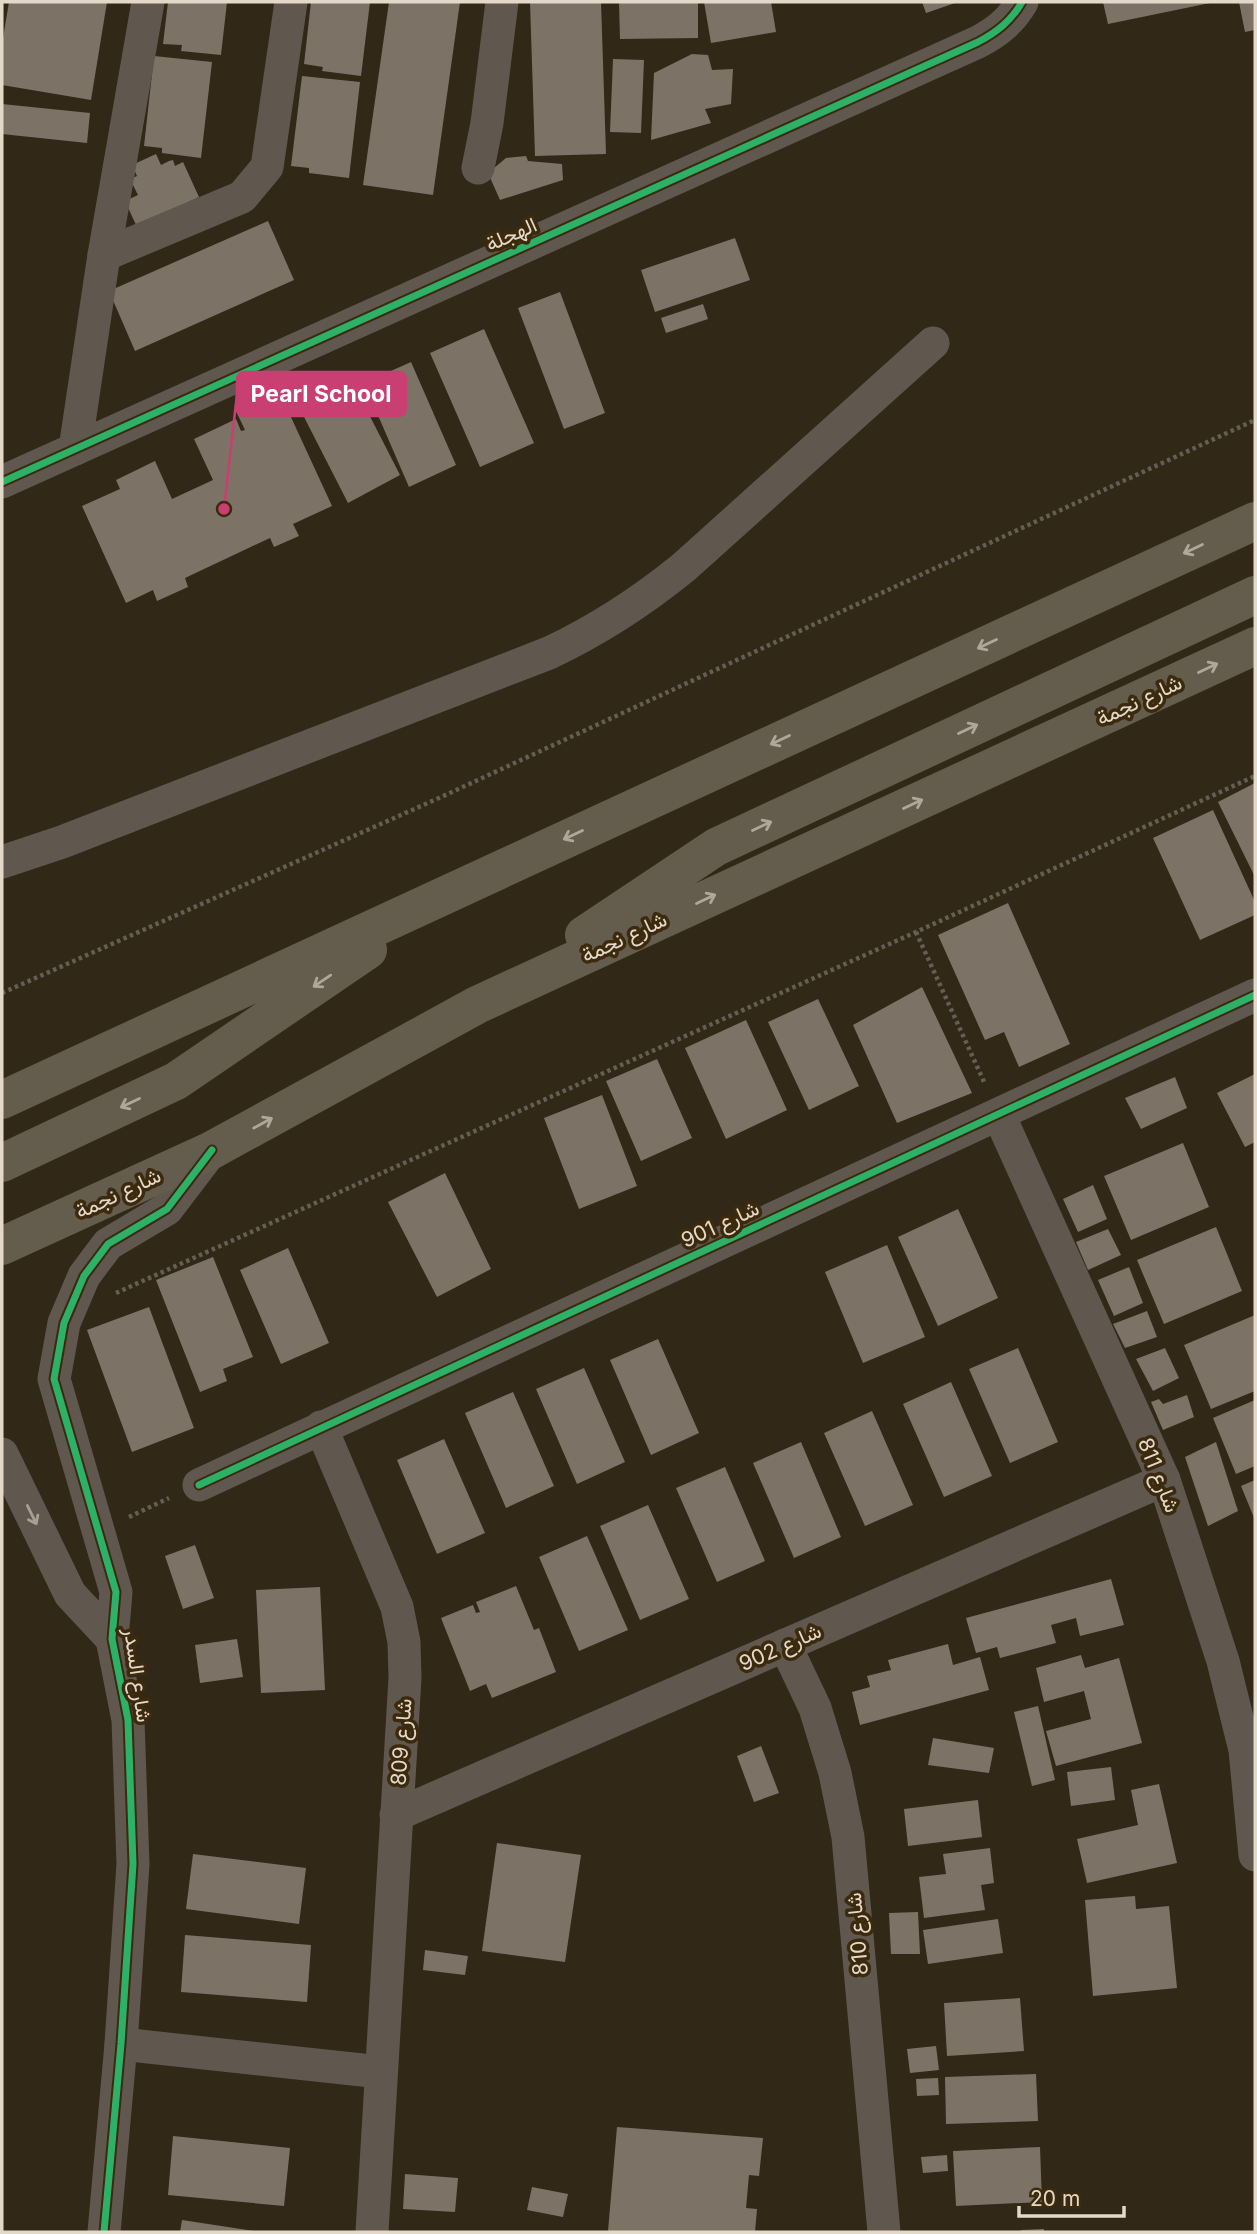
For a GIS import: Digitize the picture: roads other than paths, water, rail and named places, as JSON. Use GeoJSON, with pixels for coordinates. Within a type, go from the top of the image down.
{"type":"FeatureCollection","features":[{"type":"Feature","properties":{"kind":"main road"},"geometry":{"type":"LineString","coordinates":[[2,1100],[1255,521]]}},
{"type":"Feature","properties":{"kind":"main road"},"geometry":{"type":"LineString","coordinates":[[477,1005],[716,847],[1255,595]]}},
{"type":"Feature","properties":{"kind":"main road","name":"شارع نجمة"},"geometry":{"type":"LineString","coordinates":[[2,1246],[212,1150],[477,1005],[1255,646]]}},
{"type":"Feature","properties":{"kind":"main road"},"geometry":{"type":"LineString","coordinates":[[2,1163],[176,1081],[459,887]]}},
{"type":"Feature","properties":{"kind":"street"},"geometry":{"type":"LineString","coordinates":[[75,449],[104,255],[148,2]]}},
{"type":"Feature","properties":{"kind":"street"},"geometry":{"type":"LineString","coordinates":[[104,255],[242,197],[267,167],[291,2]]}},
{"type":"Feature","properties":{"kind":"street"},"geometry":{"type":"LineString","coordinates":[[478,168],[487,123],[502,2]]}},
{"type":"Feature","properties":{"kind":"street","name":"الهجلة"},"geometry":{"type":"LineString","coordinates":[[2,482],[978,42],[996,33],[1011,20],[1023,2]]}},
{"type":"Feature","properties":{"kind":"street"},"geometry":{"type":"LineString","coordinates":[[2,862],[62,842],[549,653],[601,627],[649,596],[684,567],[933,342]]}},
{"type":"Feature","properties":{"kind":"street","name":"شارع 901"},"geometry":{"type":"LineString","coordinates":[[199,1485],[1255,995]]}},
{"type":"Feature","properties":{"kind":"street","name":"شارع 811"},"geometry":{"type":"LineString","coordinates":[[999,1115],[1164,1480],[1223,1661],[1245,1749],[1253,1788],[1255,1856]]}},
{"type":"Feature","properties":{"kind":"street","name":"شارع السدر"},"geometry":{"type":"LineString","coordinates":[[104,2232],[121,2044],[133,1864],[128,1720],[111,1639],[116,1592],[54,1379],[64,1323],[84,1276],[108,1244],[167,1209],[212,1150]]}},
{"type":"Feature","properties":{"kind":"street","name":"شارع 809"},"geometry":{"type":"LineString","coordinates":[[321,1427],[397,1607],[404,1642],[405,1678],[372,2232]]}},
{"type":"Feature","properties":{"kind":"street","name":"شارع السدر"},"geometry":{"type":"LineString","coordinates":[[2,1454],[70,1594],[111,1639]]}},
{"type":"Feature","properties":{"kind":"street","name":"شارع 902"},"geometry":{"type":"LineString","coordinates":[[396,1815],[1164,1480]]}},
{"type":"Feature","properties":{"kind":"street","name":"شارع 810"},"geometry":{"type":"LineString","coordinates":[[785,1645],[815,1708],[835,1773],[848,1837],[884,2232]]}},
{"type":"Feature","properties":{"kind":"street"},"geometry":{"type":"LineString","coordinates":[[121,2044],[381,2073]]}},
{"type":"Feature","properties":{"kind":"place","name":"Pearl School"},"geometry":{"type":"Point","coordinates":[224,509]}}]}
